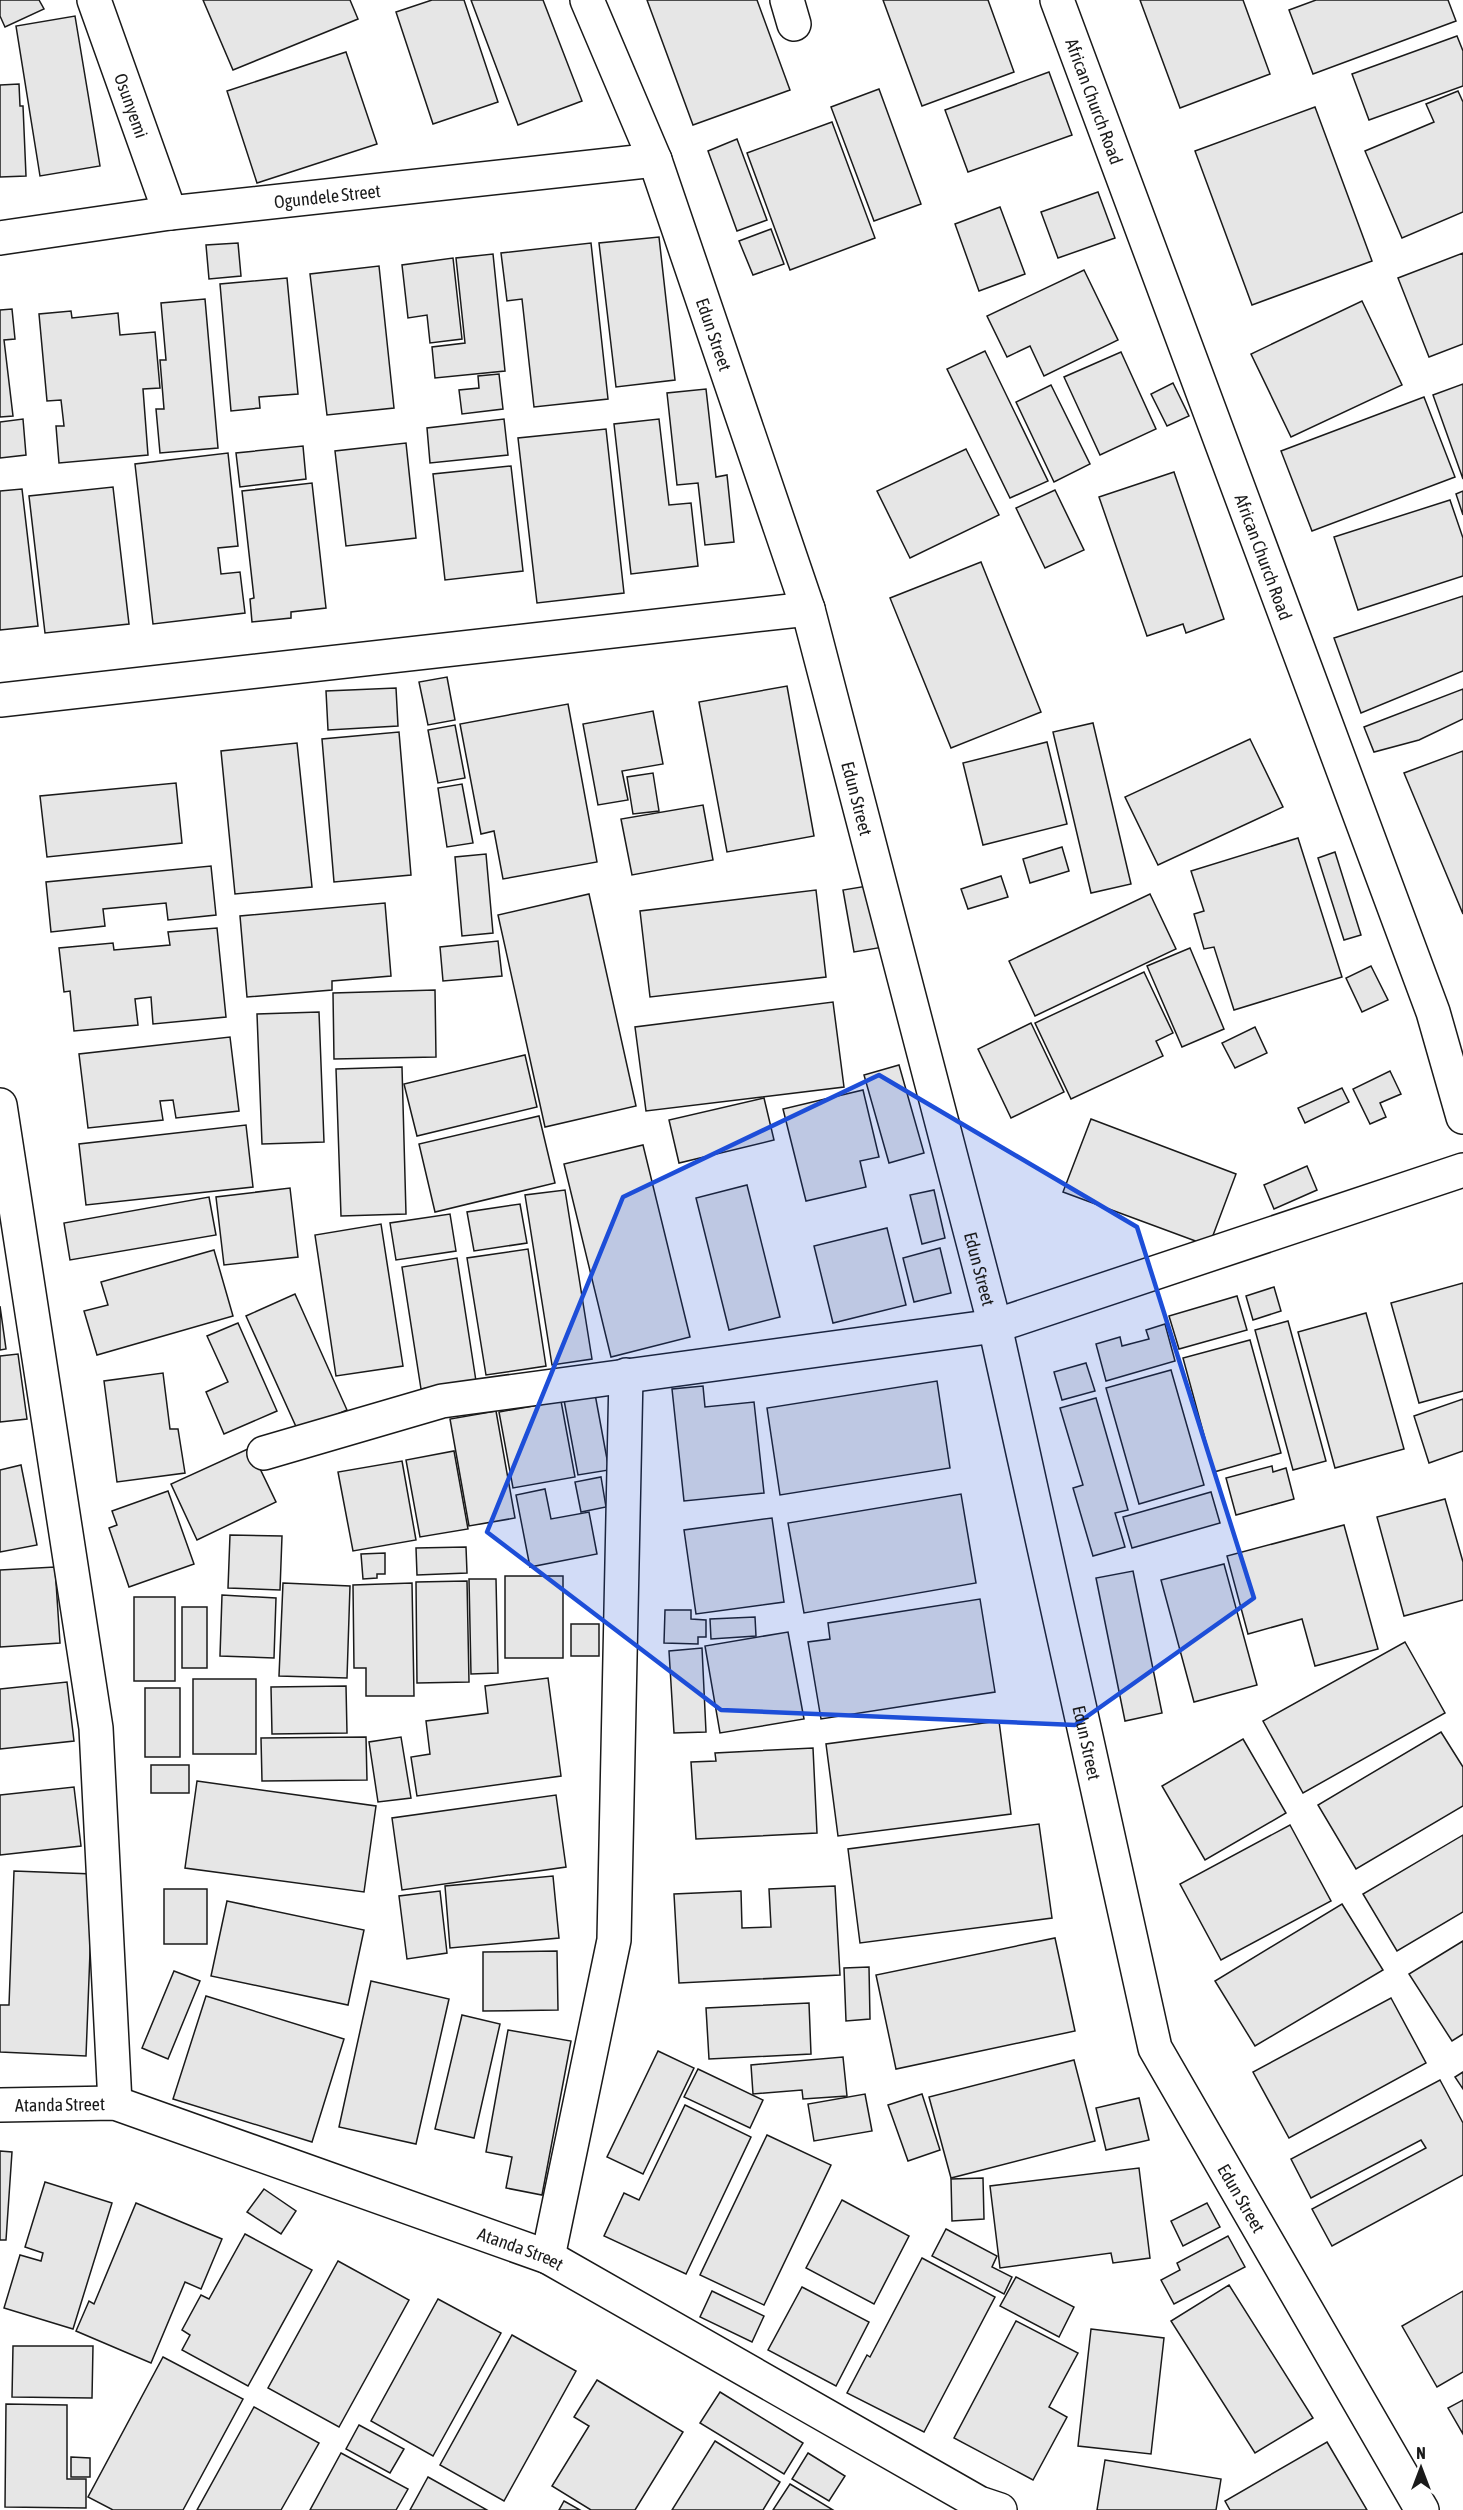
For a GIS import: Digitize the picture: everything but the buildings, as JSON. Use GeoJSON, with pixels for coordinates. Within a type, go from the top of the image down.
{"type":"FeatureCollection","features":[{"type":"Feature","properties":{"kind":"street","name":"Osunyemi"},"geometry":{"type":"LineString","coordinates":[[94,0],[170,213]]}},
{"type":"Feature","properties":{"kind":"street","name":"Edun Street"},"geometry":{"type":"LineString","coordinates":[[587,0],[655,160],[808,609],[994,1326],[1155,2048],[1422,2510]]}},
{"type":"Feature","properties":{"kind":"street","name":"African Church Road"},"geometry":{"type":"LineString","coordinates":[[1057,0],[1433,1012],[1463,1118]]}},
{"type":"Feature","properties":{"kind":"street","name":"Ogundele Street"},"geometry":{"type":"LineString","coordinates":[[0,238],[170,213],[655,160]]}},
{"type":"Feature","properties":{"kind":"street"},"geometry":{"type":"LineString","coordinates":[[0,700],[808,609]]}},
{"type":"Feature","properties":{"kind":"street"},"geometry":{"type":"LineString","coordinates":[[0,1105],[96,1728],[115,2103]]}},
{"type":"Feature","properties":{"kind":"street"},"geometry":{"type":"LineString","coordinates":[[264,1453],[442,1401],[994,1326],[1463,1170]]}},
{"type":"Feature","properties":{"kind":"street"},"geometry":{"type":"LineString","coordinates":[[548,2257],[614,1940],[626,1375]]}},
{"type":"Feature","properties":{"kind":"street","name":"Atanda Street"},"geometry":{"type":"LineString","coordinates":[[0,2105],[115,2103],[548,2257],[979,2503],[1000,2510]]}},
{"type":"Feature","properties":{"kind":"highlighted area"},"geometry":{"type":"Polygon","coordinates":[[[879,1075],[1137,1227],[1254,1598],[1075,1725],[721,1710],[487,1532],[623,1197],[879,1075]]]}}]}
